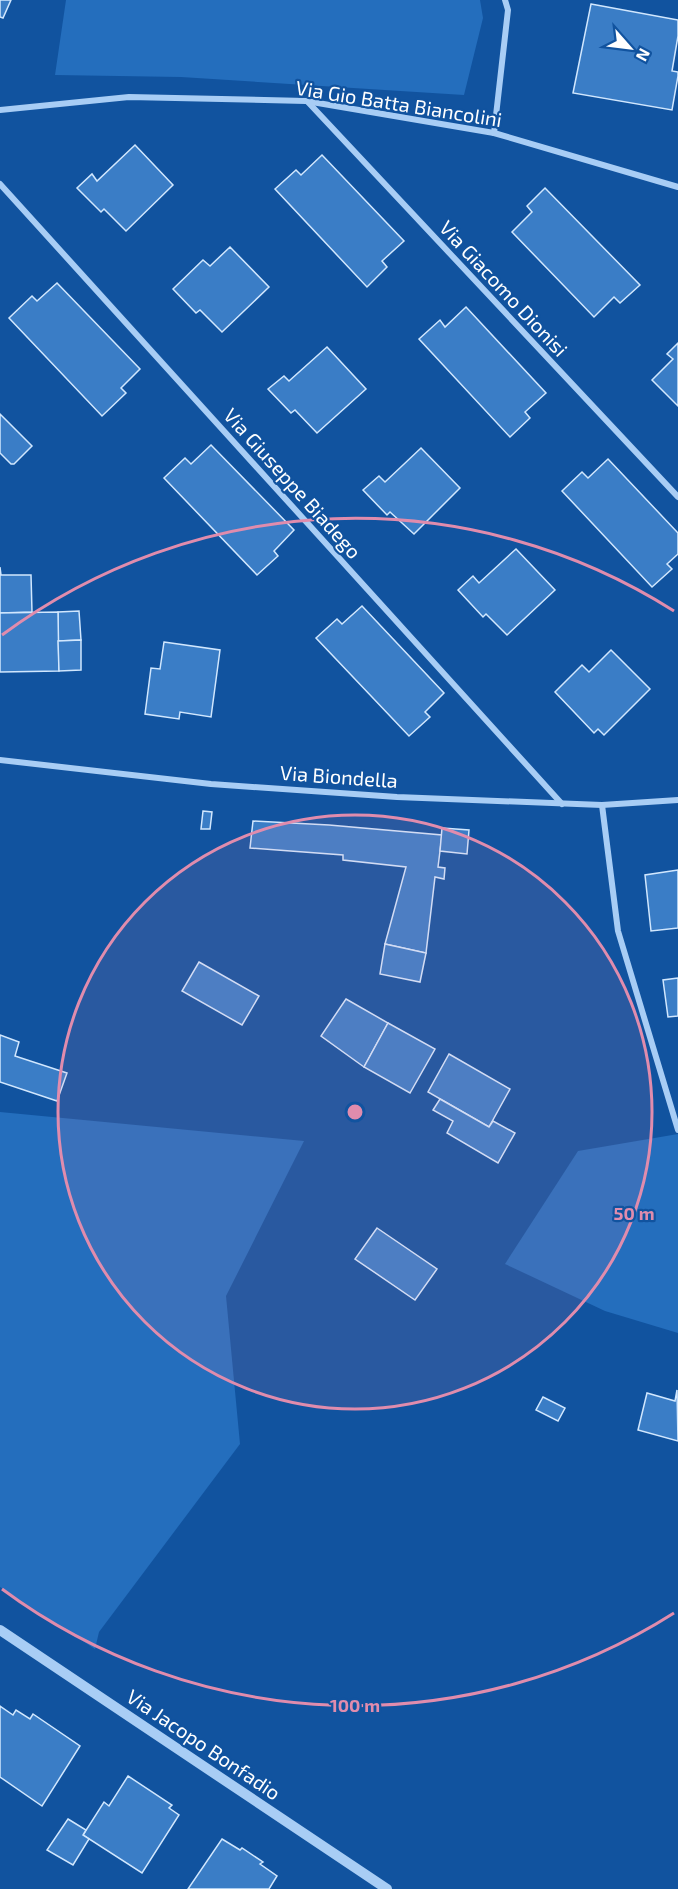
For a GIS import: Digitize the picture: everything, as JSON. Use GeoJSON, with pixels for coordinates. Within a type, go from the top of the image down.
{"type":"FeatureCollection","features":[{"type":"Feature","properties":{"kind":"street"},"geometry":{"type":"LineString","coordinates":[[494,133],[508,10],[505,0]]}},
{"type":"Feature","properties":{"kind":"street","name":"Via Gio Batta Biancolini"},"geometry":{"type":"LineString","coordinates":[[0,110],[129,97],[306,101],[494,133],[678,187]]}},
{"type":"Feature","properties":{"kind":"street","name":"Via Giacomo Dionisi"},"geometry":{"type":"LineString","coordinates":[[306,101],[678,497]]}},
{"type":"Feature","properties":{"kind":"street","name":"Via Giuseppe Biadego"},"geometry":{"type":"LineString","coordinates":[[0,184],[562,804]]}},
{"type":"Feature","properties":{"kind":"street","name":"Via Biondella"},"geometry":{"type":"LineString","coordinates":[[0,760],[211,784],[397,797],[602,805],[678,800]]}},
{"type":"Feature","properties":{"kind":"street"},"geometry":{"type":"LineString","coordinates":[[602,805],[618,931],[678,1130]]}},
{"type":"Feature","properties":{"kind":"street","name":"Via Jacopo Bonfadio"},"geometry":{"type":"LineString","coordinates":[[0,1630],[387,1889]]}},
{"type":"Feature","properties":{"kind":"shaded area"},"geometry":{"type":"Polygon","coordinates":[[[66,0],[480,0],[483,18],[464,95],[181,77],[55,75],[66,0]]]}},
{"type":"Feature","properties":{"kind":"shaded area"},"geometry":{"type":"Polygon","coordinates":[[[0,1112],[304,1141],[226,1296],[240,1444],[99,1632],[95,1649],[0,1587],[0,1112]]]}},
{"type":"Feature","properties":{"kind":"shaded area"},"geometry":{"type":"Polygon","coordinates":[[[678,1134],[678,1333],[605,1311],[505,1264],[578,1151],[678,1134]]]}},
{"type":"Feature","properties":{"kind":"building"},"geometry":{"type":"Polygon","coordinates":[[[0,0],[11,0],[3,18],[0,17],[0,0]]]}},
{"type":"Feature","properties":{"kind":"building"},"geometry":{"type":"Polygon","coordinates":[[[591,4],[678,20],[678,36],[672,71],[678,72],[678,76],[672,110],[573,93],[591,4]]]}},
{"type":"Feature","properties":{"kind":"building"},"geometry":{"type":"Polygon","coordinates":[[[135,145],[173,185],[126,231],[104,209],[101,212],[77,188],[92,174],[97,181],[135,145]]]}},
{"type":"Feature","properties":{"kind":"building"},"geometry":{"type":"Polygon","coordinates":[[[322,155],[404,241],[382,261],[387,267],[367,287],[275,189],[296,170],[301,175],[322,155]]]}},
{"type":"Feature","properties":{"kind":"building"},"geometry":{"type":"Polygon","coordinates":[[[545,188],[640,285],[620,303],[614,297],[594,317],[512,232],[532,212],[527,206],[545,188]]]}},
{"type":"Feature","properties":{"kind":"building"},"geometry":{"type":"Polygon","coordinates":[[[230,247],[269,287],[222,332],[200,310],[196,313],[173,289],[203,260],[210,266],[230,247]]]}},
{"type":"Feature","properties":{"kind":"building"},"geometry":{"type":"Polygon","coordinates":[[[57,283],[140,369],[121,388],[126,393],[102,416],[9,318],[32,296],[37,301],[57,283]]]}},
{"type":"Feature","properties":{"kind":"building"},"geometry":{"type":"Polygon","coordinates":[[[466,307],[546,393],[525,412],[530,418],[510,437],[419,339],[440,320],[445,327],[466,307]]]}},
{"type":"Feature","properties":{"kind":"building"},"geometry":{"type":"Polygon","coordinates":[[[678,343],[678,406],[652,380],[673,359],[667,354],[678,343]]]}},
{"type":"Feature","properties":{"kind":"building"},"geometry":{"type":"Polygon","coordinates":[[[327,347],[366,389],[317,433],[295,410],[291,413],[268,389],[284,376],[289,381],[327,347]]]}},
{"type":"Feature","properties":{"kind":"building"},"geometry":{"type":"Polygon","coordinates":[[[0,414],[32,446],[14,464],[11,464],[0,453],[0,414]]]}},
{"type":"Feature","properties":{"kind":"building"},"geometry":{"type":"Polygon","coordinates":[[[211,445],[294,530],[274,551],[278,556],[257,575],[164,478],[185,458],[191,464],[211,445]]]}},
{"type":"Feature","properties":{"kind":"building"},"geometry":{"type":"Polygon","coordinates":[[[421,448],[460,488],[414,534],[390,512],[387,515],[363,490],[379,476],[385,482],[421,448]]]}},
{"type":"Feature","properties":{"kind":"building"},"geometry":{"type":"Polygon","coordinates":[[[608,459],[678,533],[678,554],[667,564],[672,569],[652,587],[562,491],[582,472],[588,478],[608,459]]]}},
{"type":"Feature","properties":{"kind":"building"},"geometry":{"type":"Polygon","coordinates":[[[516,549],[555,590],[507,635],[486,614],[483,617],[458,590],[473,576],[479,583],[516,549]]]}},
{"type":"Feature","properties":{"kind":"building"},"geometry":{"type":"Polygon","coordinates":[[[0,567],[1,575],[31,575],[32,612],[0,613],[0,567]]]}},
{"type":"Feature","properties":{"kind":"building"},"geometry":{"type":"Polygon","coordinates":[[[362,606],[444,693],[425,712],[430,717],[409,736],[316,638],[337,619],[342,624],[362,606]]]}},
{"type":"Feature","properties":{"kind":"building"},"geometry":{"type":"Polygon","coordinates":[[[79,611],[81,640],[58,641],[58,612],[79,611]]]}},
{"type":"Feature","properties":{"kind":"building"},"geometry":{"type":"Polygon","coordinates":[[[58,612],[59,671],[0,672],[0,613],[58,612]]]}},
{"type":"Feature","properties":{"kind":"building"},"geometry":{"type":"Polygon","coordinates":[[[81,640],[81,670],[59,671],[58,641],[81,640]]]}},
{"type":"Feature","properties":{"kind":"building"},"geometry":{"type":"Polygon","coordinates":[[[164,642],[220,650],[211,717],[180,712],[179,719],[145,714],[151,668],[160,669],[164,642]]]}},
{"type":"Feature","properties":{"kind":"building"},"geometry":{"type":"Polygon","coordinates":[[[611,650],[650,689],[604,735],[598,729],[594,733],[555,692],[582,665],[589,672],[611,650]]]}},
{"type":"Feature","properties":{"kind":"building"},"geometry":{"type":"Polygon","coordinates":[[[203,811],[212,812],[210,829],[201,829],[203,811]]]}},
{"type":"Feature","properties":{"kind":"building"},"geometry":{"type":"Polygon","coordinates":[[[253,821],[442,835],[438,867],[445,868],[444,879],[435,877],[426,953],[385,944],[406,867],[343,860],[343,855],[250,848],[253,821]]]}},
{"type":"Feature","properties":{"kind":"building"},"geometry":{"type":"Polygon","coordinates":[[[442,828],[469,830],[467,854],[440,851],[442,828]]]}},
{"type":"Feature","properties":{"kind":"building"},"geometry":{"type":"Polygon","coordinates":[[[678,870],[678,928],[651,931],[645,875],[678,870]]]}},
{"type":"Feature","properties":{"kind":"building"},"geometry":{"type":"Polygon","coordinates":[[[385,944],[426,953],[420,982],[380,974],[385,944]]]}},
{"type":"Feature","properties":{"kind":"building"},"geometry":{"type":"Polygon","coordinates":[[[199,962],[259,996],[242,1025],[182,991],[199,962]]]}},
{"type":"Feature","properties":{"kind":"building"},"geometry":{"type":"Polygon","coordinates":[[[678,978],[678,1016],[668,1017],[663,980],[678,978]]]}},
{"type":"Feature","properties":{"kind":"building"},"geometry":{"type":"Polygon","coordinates":[[[346,999],[388,1023],[364,1067],[321,1036],[346,999]]]}},
{"type":"Feature","properties":{"kind":"building"},"geometry":{"type":"Polygon","coordinates":[[[388,1023],[435,1049],[410,1093],[364,1067],[388,1023]]]}},
{"type":"Feature","properties":{"kind":"building"},"geometry":{"type":"Polygon","coordinates":[[[0,1035],[19,1042],[15,1056],[67,1073],[57,1101],[0,1082],[0,1035]]]}},
{"type":"Feature","properties":{"kind":"building"},"geometry":{"type":"Polygon","coordinates":[[[449,1054],[510,1089],[489,1127],[428,1092],[449,1054]]]}},
{"type":"Feature","properties":{"kind":"building"},"geometry":{"type":"Polygon","coordinates":[[[440,1099],[489,1127],[493,1121],[515,1133],[498,1163],[447,1133],[453,1121],[433,1110],[440,1099]]]}},
{"type":"Feature","properties":{"kind":"building"},"geometry":{"type":"Polygon","coordinates":[[[377,1228],[437,1269],[415,1300],[355,1259],[377,1228]]]}},
{"type":"Feature","properties":{"kind":"building"},"geometry":{"type":"Polygon","coordinates":[[[677,1390],[678,1441],[638,1430],[647,1393],[675,1401],[677,1390]]]}},
{"type":"Feature","properties":{"kind":"building"},"geometry":{"type":"Polygon","coordinates":[[[543,1397],[565,1408],[558,1421],[536,1410],[543,1397]]]}},
{"type":"Feature","properties":{"kind":"building"},"geometry":{"type":"Polygon","coordinates":[[[0,1706],[13,1715],[16,1710],[30,1719],[33,1714],[80,1746],[42,1806],[0,1777],[0,1706]]]}},
{"type":"Feature","properties":{"kind":"building"},"geometry":{"type":"Polygon","coordinates":[[[128,1776],[172,1805],[169,1808],[179,1815],[142,1873],[83,1835],[104,1802],[109,1806],[128,1776]]]}},
{"type":"Feature","properties":{"kind":"building"},"geometry":{"type":"Polygon","coordinates":[[[68,1819],[86,1830],[83,1835],[89,1839],[73,1865],[47,1850],[68,1819]]]}},
{"type":"Feature","properties":{"kind":"building"},"geometry":{"type":"Polygon","coordinates":[[[222,1839],[240,1850],[242,1848],[263,1862],[260,1864],[277,1876],[269,1889],[188,1889],[222,1839]]]}}]}
